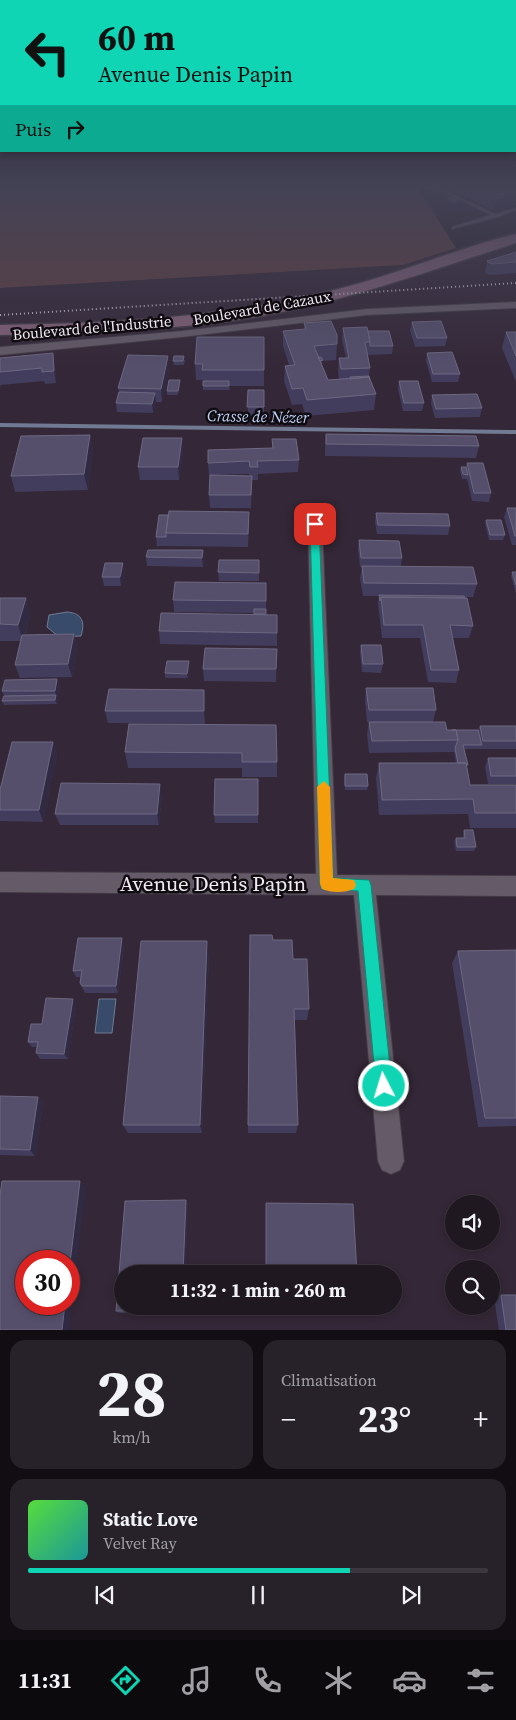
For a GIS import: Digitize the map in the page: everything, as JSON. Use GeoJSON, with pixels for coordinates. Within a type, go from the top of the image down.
{"type":"FeatureCollection","features":[{"type":"Feature","properties":{"kind":"main road","name":"Boulevard de Cazaux"},"geometry":{"type":"LineString","coordinates":[[0,330],[119,328],[175,324],[251,313],[360,288],[478,250]]}},
{"type":"Feature","properties":{"kind":"street","name":"Boulevard de l'Industrie"},"geometry":{"type":"LineString","coordinates":[[0,351],[182,334],[418,308],[516,305]]}},
{"type":"Feature","properties":{"kind":"street"},"geometry":{"type":"LineString","coordinates":[[315,524],[327,884]]}},
{"type":"Feature","properties":{"kind":"street","name":"Avenue Denis Papin"},"geometry":{"type":"LineString","coordinates":[[0,882],[516,886]]}},
{"type":"Feature","properties":{"kind":"street"},"geometry":{"type":"LineString","coordinates":[[364,885],[391,1161]]}},
{"type":"Feature","properties":{"kind":"shaded area"},"geometry":{"type":"Polygon","coordinates":[[[0,250],[450,250],[403,265],[0,288],[0,250]]]}},
{"type":"Feature","properties":{"kind":"shaded area"},"geometry":{"type":"Polygon","coordinates":[[[451,250],[516,250],[516,1330],[0,1330],[0,288],[403,265],[451,250]]]}},
{"type":"Feature","properties":{"kind":"water"},"geometry":{"type":"Polygon","coordinates":[[[67,612],[76,614],[82,620],[81,636],[59,637],[47,627],[49,615],[67,612]]]}},
{"type":"Feature","properties":{"kind":"water"},"geometry":{"type":"Polygon","coordinates":[[[99,999],[116,999],[112,1033],[95,1033],[99,999]]]}},
{"type":"Feature","properties":{"kind":"building"},"geometry":{"type":"Polygon","coordinates":[[[516,252],[516,262],[492,264],[487,261],[516,252]]]}},
{"type":"Feature","properties":{"kind":"building"},"geometry":{"type":"Polygon","coordinates":[[[331,321],[337,335],[337,344],[314,346],[328,380],[369,377],[376,394],[307,400],[303,388],[292,389],[285,366],[295,365],[283,331],[306,329],[304,323],[331,321]]]}},
{"type":"Feature","properties":{"kind":"building"},"geometry":{"type":"Polygon","coordinates":[[[441,321],[447,338],[417,338],[412,322],[441,321]]]}},
{"type":"Feature","properties":{"kind":"building"},"geometry":{"type":"Polygon","coordinates":[[[367,327],[370,342],[365,342],[370,368],[341,369],[339,358],[349,358],[343,328],[367,327]]]}},
{"type":"Feature","properties":{"kind":"building"},"geometry":{"type":"Polygon","coordinates":[[[368,331],[389,331],[393,346],[370,346],[368,331]]]}},
{"type":"Feature","properties":{"kind":"building"},"geometry":{"type":"Polygon","coordinates":[[[506,332],[516,332],[516,356],[506,332]]]}},
{"type":"Feature","properties":{"kind":"building"},"geometry":{"type":"Polygon","coordinates":[[[197,337],[264,337],[264,370],[202,370],[203,364],[195,364],[197,337]]]}},
{"type":"Feature","properties":{"kind":"building"},"geometry":{"type":"Polygon","coordinates":[[[452,352],[460,374],[433,374],[427,353],[452,352]]]}},
{"type":"Feature","properties":{"kind":"building"},"geometry":{"type":"Polygon","coordinates":[[[53,353],[54,371],[42,372],[42,368],[0,372],[0,358],[53,353]]]}},
{"type":"Feature","properties":{"kind":"building"},"geometry":{"type":"Polygon","coordinates":[[[128,355],[168,356],[161,389],[118,388],[128,355]]]}},
{"type":"Feature","properties":{"kind":"building"},"geometry":{"type":"Polygon","coordinates":[[[174,356],[184,356],[183,361],[173,361],[174,356]]]}},
{"type":"Feature","properties":{"kind":"building"},"geometry":{"type":"Polygon","coordinates":[[[369,376],[370,380],[369,377],[350,379],[350,377],[369,376]]]}},
{"type":"Feature","properties":{"kind":"building"},"geometry":{"type":"Polygon","coordinates":[[[169,380],[180,380],[178,391],[167,391],[169,380]]]}},
{"type":"Feature","properties":{"kind":"building"},"geometry":{"type":"Polygon","coordinates":[[[203,381],[229,381],[229,386],[203,386],[203,381]]]}},
{"type":"Feature","properties":{"kind":"building"},"geometry":{"type":"Polygon","coordinates":[[[399,381],[418,381],[424,403],[404,403],[399,381]]]}},
{"type":"Feature","properties":{"kind":"building"},"geometry":{"type":"Polygon","coordinates":[[[248,390],[264,390],[264,407],[247,407],[248,390]]]}},
{"type":"Feature","properties":{"kind":"building"},"geometry":{"type":"Polygon","coordinates":[[[119,392],[155,393],[152,404],[116,403],[119,392]]]}},
{"type":"Feature","properties":{"kind":"building"},"geometry":{"type":"Polygon","coordinates":[[[477,394],[482,408],[436,409],[432,395],[477,394]]]}},
{"type":"Feature","properties":{"kind":"building"},"geometry":{"type":"Polygon","coordinates":[[[326,434],[476,436],[479,446],[326,444],[326,434]]]}},
{"type":"Feature","properties":{"kind":"building"},"geometry":{"type":"Polygon","coordinates":[[[90,435],[84,474],[11,476],[21,436],[90,435]]]}},
{"type":"Feature","properties":{"kind":"building"},"geometry":{"type":"Polygon","coordinates":[[[143,438],[182,438],[178,467],[138,467],[143,438]]]}},
{"type":"Feature","properties":{"kind":"building"},"geometry":{"type":"Polygon","coordinates":[[[272,439],[296,439],[299,460],[257,461],[258,467],[250,467],[249,461],[208,463],[208,450],[273,448],[272,439]]]}},
{"type":"Feature","properties":{"kind":"building"},"geometry":{"type":"Polygon","coordinates":[[[467,463],[483,463],[491,493],[474,493],[467,463]]]}},
{"type":"Feature","properties":{"kind":"building"},"geometry":{"type":"Polygon","coordinates":[[[461,467],[466,467],[468,475],[463,474],[461,467]]]}},
{"type":"Feature","properties":{"kind":"building"},"geometry":{"type":"Polygon","coordinates":[[[210,475],[252,476],[251,495],[209,495],[210,475]]]}},
{"type":"Feature","properties":{"kind":"building"},"geometry":{"type":"Polygon","coordinates":[[[507,508],[516,508],[516,536],[515,536],[507,508]]]}},
{"type":"Feature","properties":{"kind":"building"},"geometry":{"type":"Polygon","coordinates":[[[169,511],[249,512],[248,534],[166,533],[169,511]]]}},
{"type":"Feature","properties":{"kind":"building"},"geometry":{"type":"Polygon","coordinates":[[[376,513],[448,514],[450,526],[378,525],[376,513]]]}},
{"type":"Feature","properties":{"kind":"building"},"geometry":{"type":"Polygon","coordinates":[[[159,515],[168,515],[166,537],[156,537],[159,515]]]}},
{"type":"Feature","properties":{"kind":"building"},"geometry":{"type":"Polygon","coordinates":[[[486,520],[501,520],[505,535],[490,535],[486,520]]]}},
{"type":"Feature","properties":{"kind":"building"},"geometry":{"type":"Polygon","coordinates":[[[359,540],[399,541],[402,558],[361,558],[359,540]]]}},
{"type":"Feature","properties":{"kind":"building"},"geometry":{"type":"Polygon","coordinates":[[[148,550],[203,550],[202,558],[146,557],[148,550]]]}},
{"type":"Feature","properties":{"kind":"building"},"geometry":{"type":"Polygon","coordinates":[[[219,560],[259,560],[259,573],[218,572],[219,560]]]}},
{"type":"Feature","properties":{"kind":"building"},"geometry":{"type":"Polygon","coordinates":[[[105,563],[123,563],[120,577],[102,577],[105,563]]]}},
{"type":"Feature","properties":{"kind":"building"},"geometry":{"type":"Polygon","coordinates":[[[362,566],[473,567],[477,584],[364,583],[362,566]]]}},
{"type":"Feature","properties":{"kind":"building"},"geometry":{"type":"Polygon","coordinates":[[[512,572],[516,572],[516,585],[512,572]]]}},
{"type":"Feature","properties":{"kind":"building"},"geometry":{"type":"Polygon","coordinates":[[[175,582],[266,583],[266,601],[173,600],[175,582]]]}},
{"type":"Feature","properties":{"kind":"building"},"geometry":{"type":"Polygon","coordinates":[[[379,595],[464,596],[465,598],[381,597],[380,601],[379,595]]]}},
{"type":"Feature","properties":{"kind":"building"},"geometry":{"type":"Polygon","coordinates":[[[381,597],[467,598],[473,626],[450,625],[459,670],[431,670],[423,625],[384,625],[381,597]]]}},
{"type":"Feature","properties":{"kind":"building"},"geometry":{"type":"Polygon","coordinates":[[[0,598],[26,598],[18,625],[0,624],[0,598]]]}},
{"type":"Feature","properties":{"kind":"building"},"geometry":{"type":"Polygon","coordinates":[[[254,609],[266,609],[266,614],[254,614],[254,609]]]}},
{"type":"Feature","properties":{"kind":"building"},"geometry":{"type":"Polygon","coordinates":[[[161,613],[277,615],[277,633],[159,631],[161,613]]]}},
{"type":"Feature","properties":{"kind":"building"},"geometry":{"type":"Polygon","coordinates":[[[74,634],[68,664],[15,665],[22,635],[74,634]]]}},
{"type":"Feature","properties":{"kind":"building"},"geometry":{"type":"Polygon","coordinates":[[[361,645],[381,645],[383,664],[363,664],[361,645]]]}},
{"type":"Feature","properties":{"kind":"building"},"geometry":{"type":"Polygon","coordinates":[[[205,648],[277,649],[276,669],[203,669],[205,648]]]}},
{"type":"Feature","properties":{"kind":"building"},"geometry":{"type":"Polygon","coordinates":[[[167,661],[189,661],[187,674],[165,673],[167,661]]]}},
{"type":"Feature","properties":{"kind":"building"},"geometry":{"type":"Polygon","coordinates":[[[57,679],[55,691],[2,691],[5,680],[57,679]]]}},
{"type":"Feature","properties":{"kind":"building"},"geometry":{"type":"Polygon","coordinates":[[[366,688],[433,688],[436,710],[369,710],[366,688]]]}},
{"type":"Feature","properties":{"kind":"building"},"geometry":{"type":"Polygon","coordinates":[[[109,689],[204,690],[204,711],[105,711],[109,689]]]}},
{"type":"Feature","properties":{"kind":"building"},"geometry":{"type":"Polygon","coordinates":[[[56,695],[55,700],[2,701],[4,696],[56,695]]]}},
{"type":"Feature","properties":{"kind":"building"},"geometry":{"type":"Polygon","coordinates":[[[369,722],[445,722],[447,730],[456,730],[458,740],[372,741],[369,722]]]}},
{"type":"Feature","properties":{"kind":"building"},"geometry":{"type":"Polygon","coordinates":[[[129,724],[276,725],[277,762],[242,762],[242,753],[125,752],[129,724]]]}},
{"type":"Feature","properties":{"kind":"building"},"geometry":{"type":"Polygon","coordinates":[[[480,726],[516,726],[516,741],[483,741],[480,726]]]}},
{"type":"Feature","properties":{"kind":"building"},"geometry":{"type":"Polygon","coordinates":[[[456,730],[478,730],[482,745],[463,745],[468,765],[466,763],[458,763],[455,748],[458,740],[456,730]]]}},
{"type":"Feature","properties":{"kind":"building"},"geometry":{"type":"Polygon","coordinates":[[[12,742],[53,742],[39,810],[0,810],[0,790],[12,742]]]}},
{"type":"Feature","properties":{"kind":"building"},"geometry":{"type":"Polygon","coordinates":[[[488,758],[516,758],[516,776],[491,776],[488,758]]]}},
{"type":"Feature","properties":{"kind":"building"},"geometry":{"type":"Polygon","coordinates":[[[379,763],[466,763],[470,785],[516,785],[516,813],[475,813],[473,799],[382,800],[379,763]]]}},
{"type":"Feature","properties":{"kind":"building"},"geometry":{"type":"Polygon","coordinates":[[[345,774],[367,774],[368,786],[345,786],[345,774]]]}},
{"type":"Feature","properties":{"kind":"building"},"geometry":{"type":"Polygon","coordinates":[[[215,779],[258,779],[258,815],[214,815],[215,779]]]}},
{"type":"Feature","properties":{"kind":"building"},"geometry":{"type":"Polygon","coordinates":[[[61,783],[160,784],[157,814],[55,814],[61,783]]]}},
{"type":"Feature","properties":{"kind":"building"},"geometry":{"type":"Polygon","coordinates":[[[464,830],[473,830],[476,847],[457,847],[456,838],[465,838],[464,830]]]}},
{"type":"Feature","properties":{"kind":"building"},"geometry":{"type":"Polygon","coordinates":[[[250,935],[272,935],[273,940],[292,940],[293,959],[307,959],[309,1009],[294,1009],[298,1125],[248,1125],[250,935]]]}},
{"type":"Feature","properties":{"kind":"building"},"geometry":{"type":"Polygon","coordinates":[[[78,938],[122,938],[116,986],[82,986],[80,983],[82,970],[73,971],[78,938]]]}},
{"type":"Feature","properties":{"kind":"building"},"geometry":{"type":"Polygon","coordinates":[[[141,941],[207,941],[200,1125],[123,1125],[141,941]]]}},
{"type":"Feature","properties":{"kind":"building"},"geometry":{"type":"Polygon","coordinates":[[[516,950],[516,1118],[485,1118],[458,951],[516,950]]]}},
{"type":"Feature","properties":{"kind":"building"},"geometry":{"type":"Polygon","coordinates":[[[46,998],[73,999],[64,1054],[36,1053],[38,1042],[28,1042],[31,1024],[42,1024],[46,998]]]}},
{"type":"Feature","properties":{"kind":"building"},"geometry":{"type":"Polygon","coordinates":[[[0,1096],[38,1097],[30,1150],[0,1149],[0,1096]]]}},
{"type":"Feature","properties":{"kind":"building"},"geometry":{"type":"Polygon","coordinates":[[[2,1181],[80,1181],[72,1250],[15,1250],[15,1315],[64,1315],[62,1330],[0,1330],[0,1195],[2,1181]]]}},
{"type":"Feature","properties":{"kind":"building"},"geometry":{"type":"Polygon","coordinates":[[[186,1200],[183,1265],[120,1265],[125,1201],[186,1200]]]}},
{"type":"Feature","properties":{"kind":"building"},"geometry":{"type":"Polygon","coordinates":[[[266,1203],[353,1204],[356,1265],[266,1265],[266,1203]]]}},
{"type":"Feature","properties":{"kind":"building"},"geometry":{"type":"Polygon","coordinates":[[[501,1295],[516,1295],[516,1330],[506,1330],[501,1295]]]}},
{"type":"Feature","properties":{"kind":"waterway","name":"Crasse de Nézer"},"geometry":{"type":"LineString","coordinates":[[0,425],[516,432]]}},
{"type":"Feature","properties":{"kind":"railway"},"geometry":{"type":"LineString","coordinates":[[0,315],[516,283]]}},
{"type":"Feature","properties":{"kind":"slow traffic"},"geometry":{"type":"LineString","coordinates":[[324,787],[327,884],[349,885]]}},
{"type":"Feature","properties":{"kind":"route"},"geometry":{"type":"LineString","coordinates":[[315,524],[327,884],[364,885],[384,1086]]}}]}
